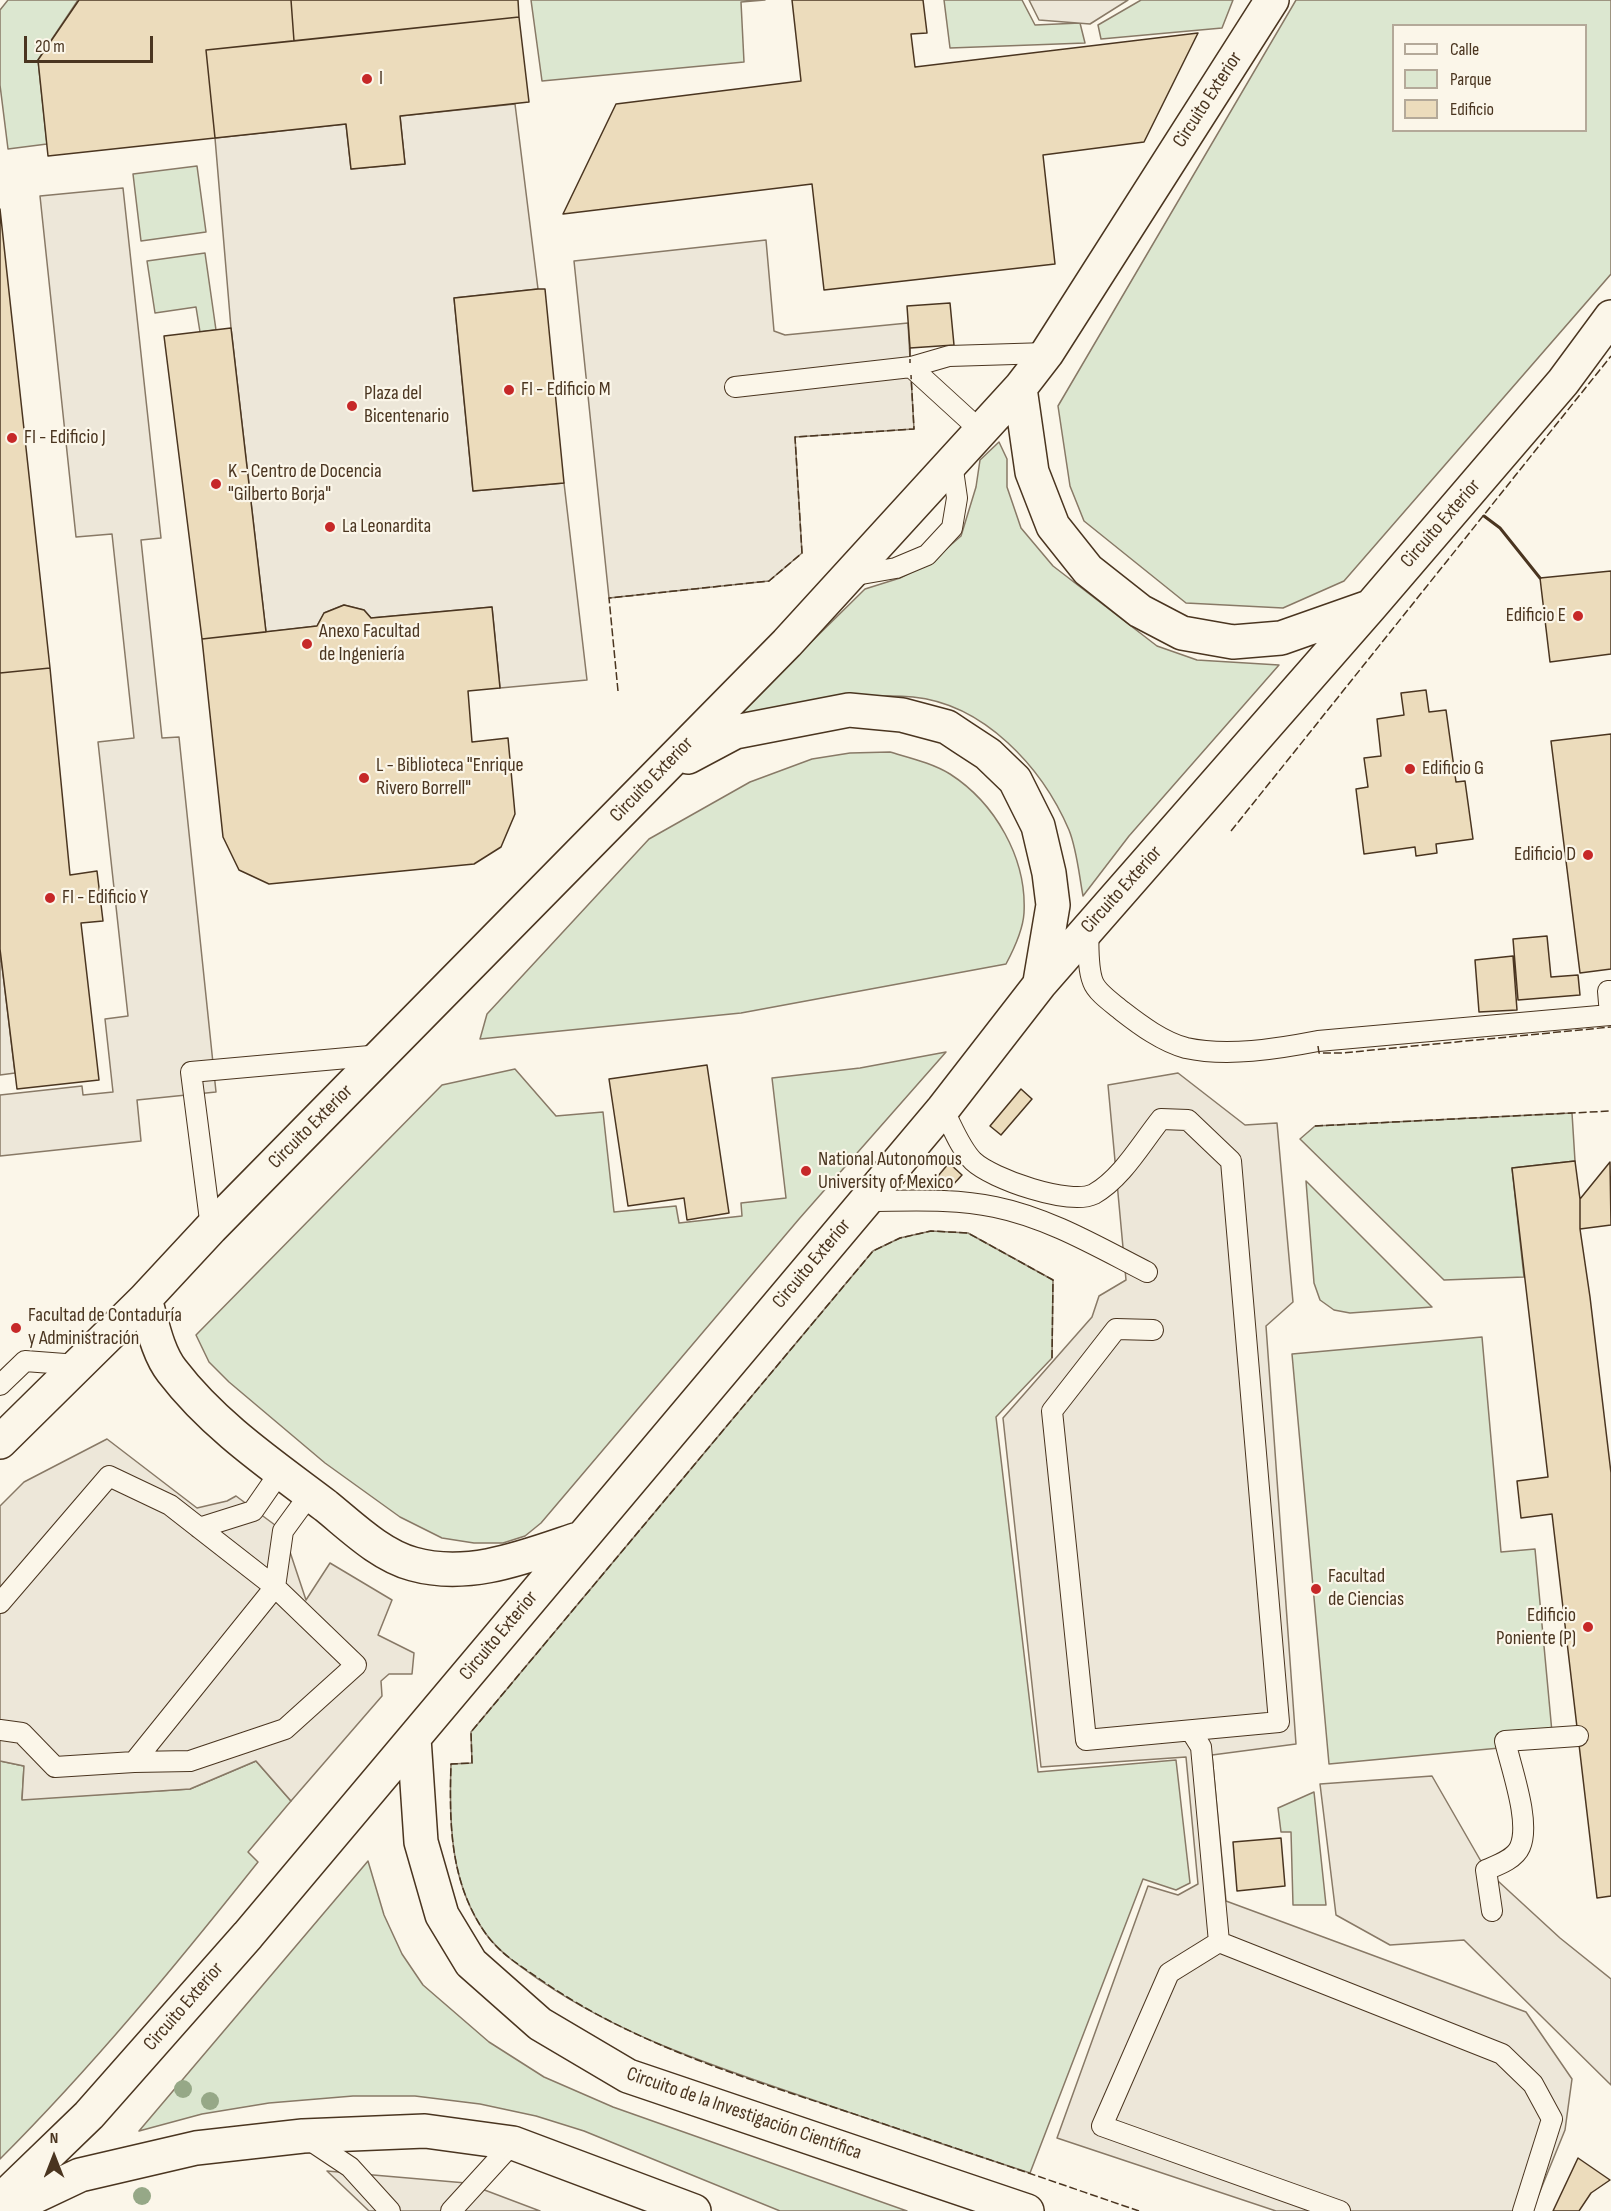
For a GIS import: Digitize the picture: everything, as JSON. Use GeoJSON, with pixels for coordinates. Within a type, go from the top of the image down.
{"type":"FeatureCollection","features":[{"type":"Feature","properties":{"kind":"street","name":"Circuito Exterior"},"geometry":{"type":"LineString","coordinates":[[0,1442],[145,1299],[211,1228],[662,771],[850,576],[1020,388],[1047,353],[1272,0]]}},
{"type":"Feature","properties":{"kind":"street","name":"Circuito Exterior"},"geometry":{"type":"LineString","coordinates":[[0,2201],[97,2106],[248,1935],[943,1109],[1040,984],[1371,606],[1563,382],[1611,317]]}},
{"type":"Feature","properties":{"kind":"street"},"geometry":{"type":"LineString","coordinates":[[1020,388],[1032,472],[1053,526],[1088,570],[1140,611],[1182,633],[1233,642],[1281,638],[1371,606]]}},
{"type":"Feature","properties":{"kind":"street"},"geometry":{"type":"LineString","coordinates":[[662,771],[735,732],[849,710],[902,715],[947,727],[988,754],[1005,769],[1021,789],[1038,826],[1049,873],[1053,905],[1040,984]]}},
{"type":"Feature","properties":{"kind":"street"},"geometry":{"type":"LineString","coordinates":[[145,1299],[158,1342],[170,1370],[211,1416],[379,1548],[412,1564],[455,1570],[504,1563],[581,1538]]}},
{"type":"Feature","properties":{"kind":"street","name":"Circuito de la Investigación Científica"},"geometry":{"type":"LineString","coordinates":[[414,1738],[421,1842],[442,1915],[471,1963],[540,2024],[628,2076],[1028,2211]]}},
{"type":"Feature","properties":{"kind":"street"},"geometry":{"type":"LineString","coordinates":[[4,2211],[80,2175],[196,2148],[303,2136],[425,2131],[513,2143],[694,2211]]}},
{"type":"Feature","properties":{"kind":"lane"},"geometry":{"type":"LineString","coordinates":[[735,387],[910,368],[949,356],[1047,353]]}},
{"type":"Feature","properties":{"kind":"lane"},"geometry":{"type":"LineString","coordinates":[[910,368],[981,431]]}},
{"type":"Feature","properties":{"kind":"lane"},"geometry":{"type":"LineString","coordinates":[[850,576],[896,568],[927,555],[952,528],[957,498],[952,463]]}},
{"type":"Feature","properties":{"kind":"lane"},"geometry":{"type":"LineString","coordinates":[[1088,928],[1093,983],[1134,1021],[1184,1047],[1212,1052],[1286,1047],[1318,1041],[1610,1015],[1608,991],[1611,991]]}},
{"type":"Feature","properties":{"kind":"lane"},"geometry":{"type":"LineString","coordinates":[[211,1228],[191,1072],[381,1055]]}},
{"type":"Feature","properties":{"kind":"lane"},"geometry":{"type":"LineString","coordinates":[[943,1109],[974,1161],[1004,1179],[1051,1195],[1092,1195],[1118,1175],[1161,1119],[1188,1120],[1231,1161],[1279,1722],[1086,1740],[1052,1411],[1116,1329],[1153,1330]]}},
{"type":"Feature","properties":{"kind":"lane"},"geometry":{"type":"LineString","coordinates":[[866,1201],[951,1202],[995,1207],[1070,1232],[1147,1272]]}},
{"type":"Feature","properties":{"kind":"lane"},"geometry":{"type":"LineString","coordinates":[[0,1385],[25,1361],[78,1365]]}},
{"type":"Feature","properties":{"kind":"lane"},"geometry":{"type":"LineString","coordinates":[[200,1528],[253,1511],[280,1472]]}},
{"type":"Feature","properties":{"kind":"lane"},"geometry":{"type":"LineString","coordinates":[[0,1603],[109,1476],[170,1505],[275,1587],[356,1665],[285,1729],[190,1761],[55,1767],[22,1733],[0,1730]]}},
{"type":"Feature","properties":{"kind":"lane"},"geometry":{"type":"LineString","coordinates":[[134,1762],[275,1587],[283,1531],[310,1494]]}},
{"type":"Feature","properties":{"kind":"lane"},"geometry":{"type":"LineString","coordinates":[[1191,1731],[1202,1747],[1219,1942]]}},
{"type":"Feature","properties":{"kind":"lane"},"geometry":{"type":"LineString","coordinates":[[1492,1911],[1486,1870],[1507,1861],[1520,1848],[1523,1827],[1505,1742],[1578,1737]]}},
{"type":"Feature","properties":{"kind":"lane"},"geometry":{"type":"LineString","coordinates":[[1219,1942],[1169,1973],[1102,2126],[1340,2211]]}},
{"type":"Feature","properties":{"kind":"lane"},"geometry":{"type":"LineString","coordinates":[[1219,1942],[1502,2054],[1533,2084],[1552,2119],[1523,2211]]}},
{"type":"Feature","properties":{"kind":"lane"},"geometry":{"type":"LineString","coordinates":[[303,2136],[350,2167],[390,2211]]}},
{"type":"Feature","properties":{"kind":"lane"},"geometry":{"type":"LineString","coordinates":[[451,2211],[513,2143]]}},
{"type":"Feature","properties":{"kind":"green space"},"geometry":{"type":"Polygon","coordinates":[[[8,0],[78,0],[38,60],[47,144],[8,149],[0,85],[0,10],[8,0]]]}},
{"type":"Feature","properties":{"kind":"green space"},"geometry":{"type":"Polygon","coordinates":[[[531,0],[765,0],[741,2],[744,62],[542,81],[531,0]]]}},
{"type":"Feature","properties":{"kind":"green space"},"geometry":{"type":"Polygon","coordinates":[[[944,0],[1022,0],[1035,25],[1080,23],[1085,43],[950,48],[944,0]]]}},
{"type":"Feature","properties":{"kind":"green space"},"geometry":{"type":"Polygon","coordinates":[[[1141,0],[1233,0],[1222,28],[1101,39],[1098,25],[1141,0]]]}},
{"type":"Feature","properties":{"kind":"green space"},"geometry":{"type":"Polygon","coordinates":[[[1296,0],[1611,0],[1611,274],[1344,581],[1283,608],[1186,603],[1084,521],[1070,486],[1058,406],[1296,0]]]}},
{"type":"Feature","properties":{"kind":"green space"},"geometry":{"type":"Polygon","coordinates":[[[197,166],[206,232],[141,241],[133,174],[197,166]]]}},
{"type":"Feature","properties":{"kind":"green space"},"geometry":{"type":"Polygon","coordinates":[[[205,253],[216,330],[200,332],[196,307],[155,313],[147,261],[205,253]]]}},
{"type":"Feature","properties":{"kind":"green space"},"geometry":{"type":"Polygon","coordinates":[[[999,442],[1007,459],[1007,487],[1021,528],[1053,566],[1157,646],[1197,660],[1279,665],[1129,836],[1083,896],[1072,838],[1057,806],[1043,784],[1008,742],[964,712],[939,702],[891,696],[847,699],[737,715],[865,589],[900,578],[930,563],[961,536],[976,487],[980,460],[999,442]]]}},
{"type":"Feature","properties":{"kind":"green space"},"geometry":{"type":"Polygon","coordinates":[[[890,752],[928,764],[950,774],[981,800],[1005,834],[1014,852],[1024,892],[1024,913],[1020,933],[1006,964],[741,1013],[480,1039],[487,1014],[649,839],[750,782],[812,759],[850,753],[890,752]]]}},
{"type":"Feature","properties":{"kind":"green space"},"geometry":{"type":"Polygon","coordinates":[[[946,1052],[799,1219],[541,1523],[525,1536],[503,1543],[474,1543],[442,1538],[400,1517],[325,1463],[229,1382],[209,1362],[196,1335],[442,1085],[515,1069],[556,1116],[603,1112],[614,1212],[676,1206],[679,1223],[742,1216],[741,1203],[786,1198],[772,1078],[860,1068],[946,1052]]]}},
{"type":"Feature","properties":{"kind":"green space"},"geometry":{"type":"Polygon","coordinates":[[[1572,1113],[1575,1161],[1512,1168],[1524,1277],[1444,1280],[1300,1139],[1315,1126],[1572,1113]]]}},
{"type":"Feature","properties":{"kind":"green space"},"geometry":{"type":"Polygon","coordinates":[[[1306,1181],[1432,1307],[1350,1313],[1334,1310],[1320,1300],[1314,1283],[1306,1181]]]}},
{"type":"Feature","properties":{"kind":"green space"},"geometry":{"type":"Polygon","coordinates":[[[931,1231],[968,1233],[1053,1280],[1052,1358],[996,1417],[1038,1772],[1176,1760],[1190,1883],[1176,1890],[1143,1879],[1030,2173],[711,2065],[607,2020],[541,1981],[498,1948],[474,1915],[465,1895],[454,1852],[451,1764],[472,1763],[471,1732],[873,1251],[900,1238],[931,1231]]]}},
{"type":"Feature","properties":{"kind":"green space"},"geometry":{"type":"Polygon","coordinates":[[[1482,1337],[1501,1552],[1535,1549],[1553,1743],[1329,1764],[1292,1354],[1482,1337]]]}},
{"type":"Feature","properties":{"kind":"green space"},"geometry":{"type":"Polygon","coordinates":[[[0,1761],[24,1766],[22,1799],[190,1789],[256,1761],[291,1801],[248,1852],[258,1862],[196,1939],[101,2051],[0,2159],[0,1761]]]}},
{"type":"Feature","properties":{"kind":"green space"},"geometry":{"type":"Polygon","coordinates":[[[1314,1792],[1326,1905],[1293,1905],[1291,1832],[1281,1832],[1278,1808],[1314,1792]]]}},
{"type":"Feature","properties":{"kind":"green space"},"geometry":{"type":"Polygon","coordinates":[[[368,1861],[384,1915],[402,1954],[423,1985],[489,2042],[544,2077],[613,2107],[907,2211],[780,2211],[584,2131],[536,2116],[480,2104],[415,2096],[353,2096],[269,2103],[202,2114],[139,2131],[368,1861]]]}},
{"type":"Feature","properties":{"kind":"shaded area"},"geometry":{"type":"Polygon","coordinates":[[[1029,0],[1128,0],[1090,24],[1039,20],[1029,0]]]}},
{"type":"Feature","properties":{"kind":"shaded area","name":"Plaza del Bicentenario"},"geometry":{"type":"Polygon","coordinates":[[[515,104],[538,289],[454,298],[473,491],[564,483],[587,680],[500,688],[492,607],[371,618],[364,610],[344,605],[324,613],[317,626],[266,632],[231,328],[215,138],[346,124],[351,169],[405,164],[400,116],[515,104]]]}},
{"type":"Feature","properties":{"kind":"shaded area"},"geometry":{"type":"Polygon","coordinates":[[[123,188],[161,538],[141,540],[162,738],[179,737],[216,1092],[137,1100],[141,1141],[0,1156],[0,1095],[82,1086],[83,1095],[113,1092],[105,1019],[128,1016],[98,742],[134,738],[112,534],[76,537],[40,196],[123,188]]]}},
{"type":"Feature","properties":{"kind":"shaded area"},"geometry":{"type":"Polygon","coordinates":[[[766,240],[774,331],[785,335],[908,323],[914,429],[795,437],[802,553],[769,581],[609,598],[574,261],[766,240]]]}},
{"type":"Feature","properties":{"kind":"shaded area"},"geometry":{"type":"Polygon","coordinates":[[[0,949],[15,1073],[0,1075],[0,949]]]}},
{"type":"Feature","properties":{"kind":"shaded area"},"geometry":{"type":"Polygon","coordinates":[[[1178,1073],[1245,1125],[1277,1123],[1293,1302],[1266,1326],[1296,1744],[1212,1755],[1226,1901],[1526,2012],[1572,2079],[1565,2130],[1532,2211],[1276,2211],[1057,2138],[1148,1886],[1178,1895],[1198,1884],[1186,1757],[1041,1767],[1003,1418],[1092,1317],[1099,1296],[1126,1280],[1108,1085],[1178,1073]]]}},
{"type":"Feature","properties":{"kind":"shaded area"},"geometry":{"type":"Polygon","coordinates":[[[107,1439],[197,1508],[227,1501],[236,1496],[283,1531],[306,1600],[330,1563],[392,1600],[378,1635],[414,1653],[412,1674],[389,1674],[381,1681],[382,1696],[291,1801],[256,1761],[190,1789],[22,1800],[24,1766],[0,1761],[0,1506],[24,1482],[107,1439]]]}},
{"type":"Feature","properties":{"kind":"shaded area"},"geometry":{"type":"Polygon","coordinates":[[[1432,1776],[1486,1870],[1560,1938],[1611,1979],[1611,2085],[1464,1940],[1390,1945],[1336,1915],[1320,1784],[1432,1776]]]}},
{"type":"Feature","properties":{"kind":"shaded area"},"geometry":{"type":"Polygon","coordinates":[[[327,2171],[466,2183],[540,2211],[369,2211],[327,2171]]]}},
{"type":"Feature","properties":{"kind":"building"},"geometry":{"type":"Polygon","coordinates":[[[79,0],[291,0],[294,41],[206,50],[215,138],[48,156],[38,60],[79,0]]]}},
{"type":"Feature","properties":{"kind":"building"},"geometry":{"type":"Polygon","coordinates":[[[291,0],[518,0],[519,17],[294,41],[291,0]]]}},
{"type":"Feature","properties":{"kind":"building"},"geometry":{"type":"Polygon","coordinates":[[[792,0],[923,0],[927,33],[911,34],[915,67],[1198,33],[1144,142],[1043,155],[1055,264],[824,290],[812,184],[563,214],[616,104],[801,81],[792,0]]]}},
{"type":"Feature","properties":{"kind":"building","name":"I"},"geometry":{"type":"Polygon","coordinates":[[[519,17],[529,102],[400,116],[405,164],[351,169],[346,124],[215,138],[206,50],[519,17]]]}},
{"type":"Feature","properties":{"kind":"building","name":"FI - Edificio J"},"geometry":{"type":"Polygon","coordinates":[[[0,209],[50,668],[0,673],[0,209]]]}},
{"type":"Feature","properties":{"kind":"building","name":"FI - Edificio M"},"geometry":{"type":"Polygon","coordinates":[[[545,289],[564,483],[473,491],[454,298],[545,289]]]}},
{"type":"Feature","properties":{"kind":"building"},"geometry":{"type":"Polygon","coordinates":[[[950,303],[954,345],[910,348],[907,306],[950,303]]]}},
{"type":"Feature","properties":{"kind":"building","name":"K - Centro de Docencia \"Gilberto Borja\""},"geometry":{"type":"Polygon","coordinates":[[[231,328],[266,632],[202,639],[164,336],[231,328]]]}},
{"type":"Feature","properties":{"kind":"building","name":"Edificio E"},"geometry":{"type":"Polygon","coordinates":[[[1611,571],[1611,654],[1550,662],[1540,578],[1611,571]]]}},
{"type":"Feature","properties":{"kind":"building","name":"L - Biblioteca \"Enrique Rivero Borrell\""},"geometry":{"type":"Polygon","coordinates":[[[344,605],[364,610],[371,618],[492,607],[500,688],[468,691],[472,742],[508,738],[515,814],[501,847],[474,864],[269,884],[239,870],[223,837],[202,639],[317,626],[324,613],[344,605]]]}},
{"type":"Feature","properties":{"kind":"building","name":"FI - Edificio Y"},"geometry":{"type":"Polygon","coordinates":[[[50,668],[70,875],[97,871],[103,921],[81,923],[99,1080],[17,1089],[0,949],[0,673],[50,668]]]}},
{"type":"Feature","properties":{"kind":"building","name":"Edificio G"},"geometry":{"type":"Polygon","coordinates":[[[1426,690],[1429,712],[1446,710],[1456,782],[1465,781],[1473,839],[1436,844],[1437,853],[1416,856],[1415,847],[1364,854],[1356,789],[1368,787],[1364,758],[1381,756],[1377,719],[1404,715],[1401,693],[1426,690]]]}},
{"type":"Feature","properties":{"kind":"building","name":"Edificio D"},"geometry":{"type":"Polygon","coordinates":[[[1611,734],[1611,969],[1580,973],[1551,741],[1611,734]]]}},
{"type":"Feature","properties":{"kind":"building"},"geometry":{"type":"Polygon","coordinates":[[[1547,936],[1551,977],[1578,975],[1580,995],[1518,1000],[1513,939],[1547,936]]]}},
{"type":"Feature","properties":{"kind":"building"},"geometry":{"type":"Polygon","coordinates":[[[1513,956],[1517,1010],[1479,1012],[1475,960],[1513,956]]]}},
{"type":"Feature","properties":{"kind":"building"},"geometry":{"type":"Polygon","coordinates":[[[707,1065],[729,1213],[687,1220],[684,1198],[628,1206],[609,1079],[707,1065]]]}},
{"type":"Feature","properties":{"kind":"building"},"geometry":{"type":"Polygon","coordinates":[[[1021,1089],[1032,1099],[1001,1135],[990,1126],[1021,1089]]]}},
{"type":"Feature","properties":{"kind":"building","name":"Edificio Poniente (P)"},"geometry":{"type":"Polygon","coordinates":[[[1575,1161],[1580,1199],[1580,1229],[1611,1473],[1611,1896],[1597,1898],[1552,1514],[1521,1518],[1517,1481],[1548,1477],[1512,1168],[1575,1161]]]}},
{"type":"Feature","properties":{"kind":"building"},"geometry":{"type":"Polygon","coordinates":[[[1610,1162],[1611,1225],[1580,1229],[1580,1199],[1610,1162]]]}},
{"type":"Feature","properties":{"kind":"building"},"geometry":{"type":"Polygon","coordinates":[[[949,1163],[962,1175],[951,1187],[938,1176],[949,1163]]]}},
{"type":"Feature","properties":{"kind":"building"},"geometry":{"type":"Polygon","coordinates":[[[1281,1838],[1285,1886],[1237,1891],[1233,1842],[1281,1838]]]}},
{"type":"Feature","properties":{"kind":"building"},"geometry":{"type":"Polygon","coordinates":[[[1578,2158],[1610,2180],[1591,2193],[1579,2211],[1553,2211],[1578,2158]]]}},
{"type":"Feature","properties":{"kind":"fence"},"geometry":{"type":"LineString","coordinates":[[910,348],[910,363]]}},
{"type":"Feature","properties":{"kind":"fence"},"geometry":{"type":"LineString","coordinates":[[1231,831],[1611,356]]}},
{"type":"Feature","properties":{"kind":"fence"},"geometry":{"type":"LineString","coordinates":[[618,691],[609,598],[769,581],[802,553],[795,437],[914,429],[911,375]]}},
{"type":"Feature","properties":{"kind":"fence"},"geometry":{"type":"LineString","coordinates":[[1318,1046],[1319,1053],[1342,1053],[1611,1027]]}},
{"type":"Feature","properties":{"kind":"fence"},"geometry":{"type":"LineString","coordinates":[[1315,1126],[1611,1111]]}},
{"type":"Feature","properties":{"kind":"fence"},"geometry":{"type":"LineString","coordinates":[[1052,1358],[1053,1280],[968,1233],[931,1231],[900,1238],[873,1251],[471,1732],[472,1763],[451,1764],[454,1852],[465,1894],[474,1915],[498,1948],[541,1980],[618,2025],[658,2044],[741,2076],[1139,2211]]}},
{"type":"Feature","properties":{"kind":"wall"},"geometry":{"type":"LineString","coordinates":[[1484,516],[1500,528],[1540,578]]}},
{"type":"Feature","properties":{"kind":"place","name":"I"},"geometry":{"type":"Point","coordinates":[367,79]}},
{"type":"Feature","properties":{"kind":"place","name":"FI - Edificio M"},"geometry":{"type":"Point","coordinates":[509,390]}},
{"type":"Feature","properties":{"kind":"place","name":"Plaza del Bicentenario"},"geometry":{"type":"Point","coordinates":[352,406]}},
{"type":"Feature","properties":{"kind":"place","name":"FI - Edificio J"},"geometry":{"type":"Point","coordinates":[12,438]}},
{"type":"Feature","properties":{"kind":"place","name":"K - Centro de Docencia \"Gilberto Borja\""},"geometry":{"type":"Point","coordinates":[216,484]}},
{"type":"Feature","properties":{"kind":"place","name":"La Leonardita"},"geometry":{"type":"Point","coordinates":[330,527]}},
{"type":"Feature","properties":{"kind":"place","name":"Edificio E"},"geometry":{"type":"Point","coordinates":[1578,616]}},
{"type":"Feature","properties":{"kind":"place","name":"Anexo Facultad de Ingeniería"},"geometry":{"type":"Point","coordinates":[307,644]}},
{"type":"Feature","properties":{"kind":"place","name":"Edificio G"},"geometry":{"type":"Point","coordinates":[1410,769]}},
{"type":"Feature","properties":{"kind":"place","name":"L - Biblioteca \"Enrique Rivero Borrell\""},"geometry":{"type":"Point","coordinates":[364,778]}},
{"type":"Feature","properties":{"kind":"place","name":"Edificio D"},"geometry":{"type":"Point","coordinates":[1588,855]}},
{"type":"Feature","properties":{"kind":"place","name":"FI - Edificio Y"},"geometry":{"type":"Point","coordinates":[50,898]}},
{"type":"Feature","properties":{"kind":"place","name":"National Autonomous University of Mexico"},"geometry":{"type":"Point","coordinates":[806,1171]}},
{"type":"Feature","properties":{"kind":"place","name":"Facultad de Contaduría y Administración"},"geometry":{"type":"Point","coordinates":[16,1328]}},
{"type":"Feature","properties":{"kind":"place","name":"Facultad de Ciencias"},"geometry":{"type":"Point","coordinates":[1316,1589]}},
{"type":"Feature","properties":{"kind":"place","name":"Edificio Poniente (P)"},"geometry":{"type":"Point","coordinates":[1588,1627]}}]}
